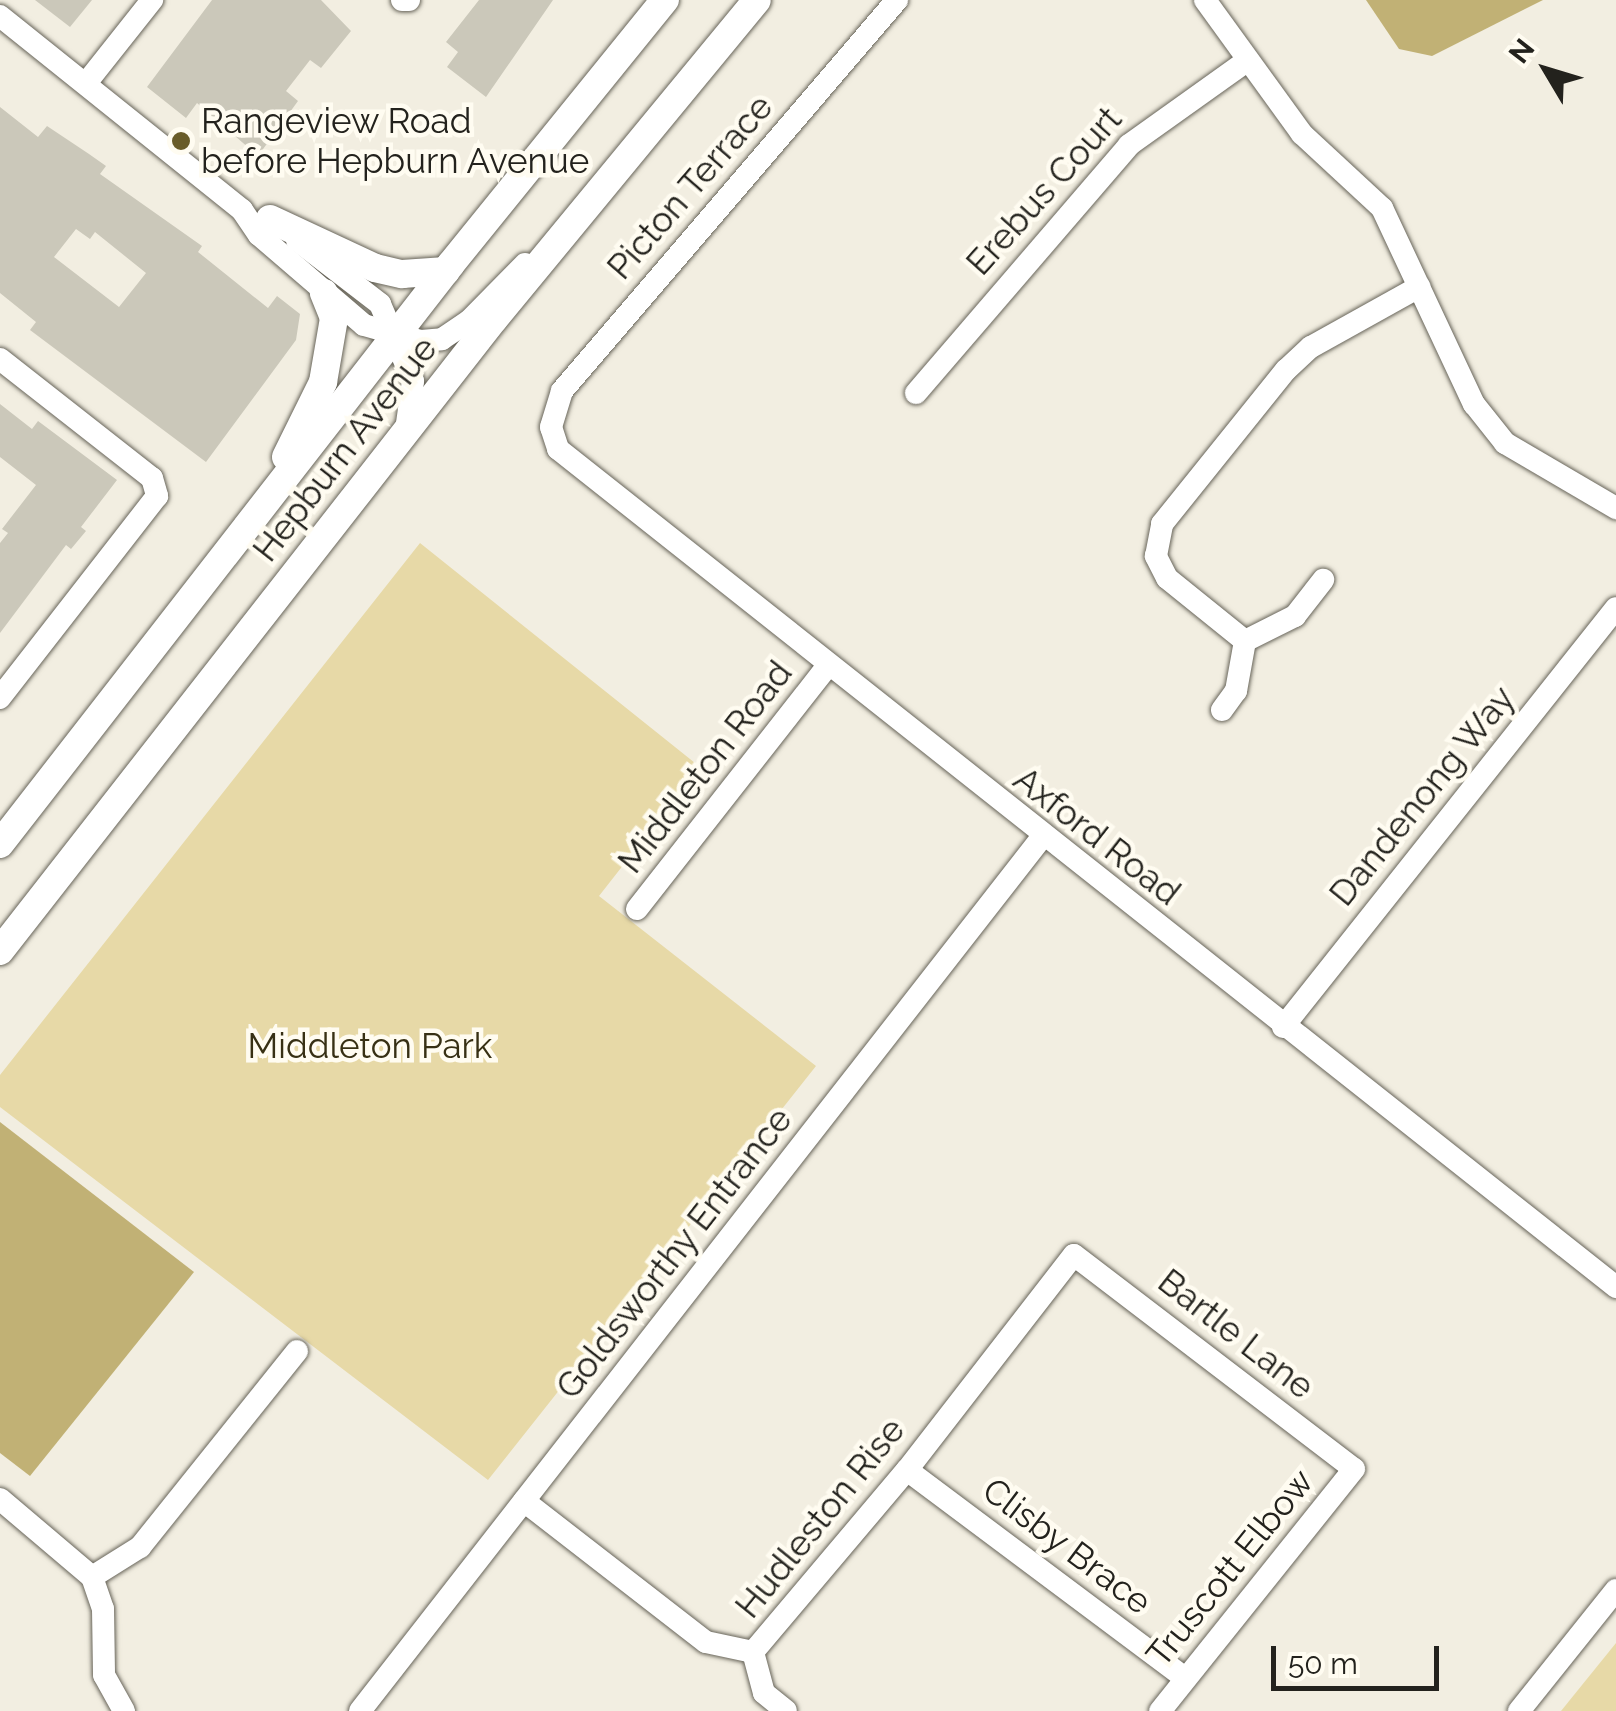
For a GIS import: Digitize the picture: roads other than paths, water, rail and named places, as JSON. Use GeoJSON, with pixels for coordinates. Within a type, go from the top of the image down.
{"type":"FeatureCollection","features":[{"type":"Feature","properties":{"kind":"main road","name":"Hepburn Avenue"},"geometry":{"type":"LineString","coordinates":[[0,844],[396,334],[666,0]]}},
{"type":"Feature","properties":{"kind":"main road","name":"Hepburn Avenue"},"geometry":{"type":"LineString","coordinates":[[0,951],[406,432],[756,0]]}},
{"type":"Feature","properties":{"kind":"main road"},"geometry":{"type":"LineString","coordinates":[[270,220],[375,268],[402,274],[446,271]]}},
{"type":"Feature","properties":{"kind":"main road"},"geometry":{"type":"LineString","coordinates":[[235,545],[323,382],[334,318],[324,294]]}},
{"type":"Feature","properties":{"kind":"street"},"geometry":{"type":"LineString","coordinates":[[87,82],[152,0]]}},
{"type":"Feature","properties":{"kind":"street","name":"Picton Terrace"},"geometry":{"type":"LineString","coordinates":[[551,426],[553,407],[571,380],[898,0]]}},
{"type":"Feature","properties":{"kind":"street"},"geometry":{"type":"LineString","coordinates":[[1205,0],[1302,134],[1382,208],[1474,404],[1504,443],[1616,508]]}},
{"type":"Feature","properties":{"kind":"street"},"geometry":{"type":"LineString","coordinates":[[0,16],[242,210],[259,235],[324,294],[364,325],[396,334],[432,341],[469,321],[636,144]]}},
{"type":"Feature","properties":{"kind":"street","name":"Erebus Court"},"geometry":{"type":"LineString","coordinates":[[916,394],[1128,144],[1248,60]]}},
{"type":"Feature","properties":{"kind":"street"},"geometry":{"type":"LineString","coordinates":[[242,210],[270,220],[380,304],[414,380],[406,432]]}},
{"type":"Feature","properties":{"kind":"street"},"geometry":{"type":"LineString","coordinates":[[1246,640],[1167,578],[1156,556],[1162,524],[1286,370],[1312,347],[1419,288]]}},
{"type":"Feature","properties":{"kind":"street"},"geometry":{"type":"LineString","coordinates":[[0,359],[152,478],[156,496],[0,698]]}},
{"type":"Feature","properties":{"kind":"street","name":"Axford Road"},"geometry":{"type":"LineString","coordinates":[[551,426],[569,463],[1616,1286]]}},
{"type":"Feature","properties":{"kind":"street"},"geometry":{"type":"LineString","coordinates":[[1246,640],[1295,616],[1323,580]]}},
{"type":"Feature","properties":{"kind":"street","name":"Dandenong Way"},"geometry":{"type":"LineString","coordinates":[[1283,1027],[1616,608]]}},
{"type":"Feature","properties":{"kind":"street"},"geometry":{"type":"LineString","coordinates":[[1222,710],[1236,691],[1246,640]]}},
{"type":"Feature","properties":{"kind":"street","name":"Middleton Road"},"geometry":{"type":"LineString","coordinates":[[637,910],[827,667]]}},
{"type":"Feature","properties":{"kind":"street","name":"Goldsworthy Entrance"},"geometry":{"type":"LineString","coordinates":[[360,1711],[1042,837]]}},
{"type":"Feature","properties":{"kind":"street","name":"Hudleston Rise"},"geometry":{"type":"LineString","coordinates":[[524,1502],[706,1642],[753,1652],[907,1470],[1074,1255]]}},
{"type":"Feature","properties":{"kind":"street","name":"Bartle Lane"},"geometry":{"type":"LineString","coordinates":[[1074,1255],[1354,1470]]}},
{"type":"Feature","properties":{"kind":"street"},"geometry":{"type":"LineString","coordinates":[[92,1577],[140,1547],[296,1350]]}},
{"type":"Feature","properties":{"kind":"street","name":"Clisby Brace"},"geometry":{"type":"LineString","coordinates":[[907,1470],[1185,1678]]}},
{"type":"Feature","properties":{"kind":"street","name":"Truscott Elbow"},"geometry":{"type":"LineString","coordinates":[[1160,1711],[1354,1470]]}},
{"type":"Feature","properties":{"kind":"street"},"geometry":{"type":"LineString","coordinates":[[0,1499],[92,1577],[103,1609],[104,1674],[124,1711]]}},
{"type":"Feature","properties":{"kind":"street"},"geometry":{"type":"LineString","coordinates":[[1519,1711],[1616,1590]]}},
{"type":"Feature","properties":{"kind":"street"},"geometry":{"type":"LineString","coordinates":[[753,1652],[764,1693],[786,1711]]}},
{"type":"Feature","properties":{"kind":"place","name":"Rangeview Road before Hepburn Avenue"},"geometry":{"type":"Point","coordinates":[181,141]}},
{"type":"Feature","properties":{"kind":"park label","name":"Middleton Park"},"geometry":{"type":"Point","coordinates":[370,1046]}}]}
